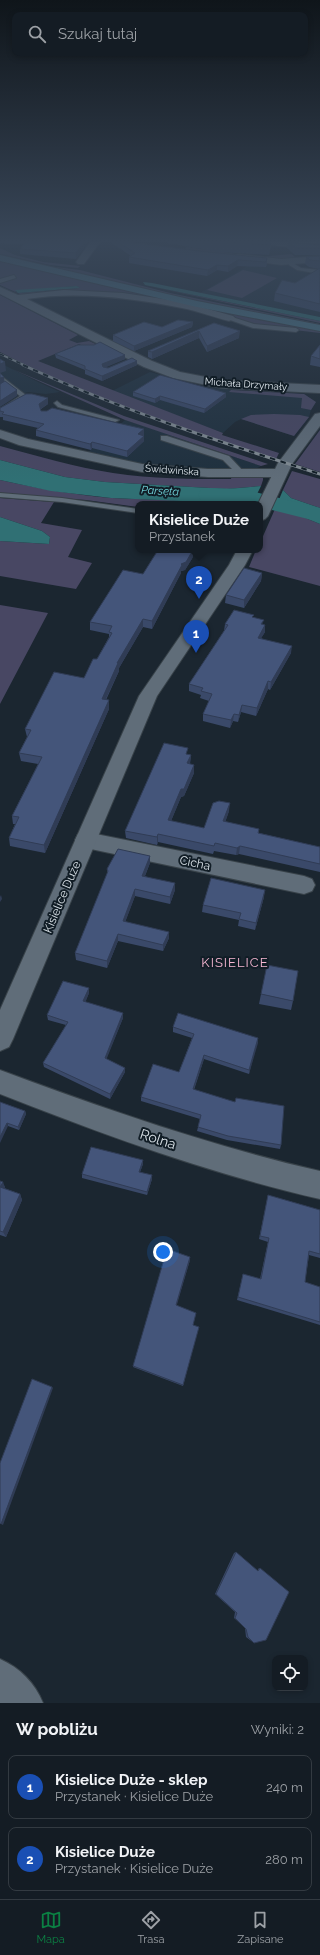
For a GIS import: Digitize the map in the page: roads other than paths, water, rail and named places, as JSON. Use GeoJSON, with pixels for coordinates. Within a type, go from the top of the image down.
{"type":"FeatureCollection","features":[{"type":"Feature","properties":{"kind":"main road"},"geometry":{"type":"LineString","coordinates":[[286,321],[320,328]]}},
{"type":"Feature","properties":{"kind":"street","name":"Michała Drzymały"},"geometry":{"type":"LineString","coordinates":[[61,321],[132,359],[164,371],[211,383],[320,389]]}},
{"type":"Feature","properties":{"kind":"street"},"geometry":{"type":"LineString","coordinates":[[212,325],[221,321]]}},
{"type":"Feature","properties":{"kind":"street"},"geometry":{"type":"LineString","coordinates":[[132,359],[149,351]]}},
{"type":"Feature","properties":{"kind":"street"},"geometry":{"type":"LineString","coordinates":[[263,509],[277,477],[292,452],[320,418]]}},
{"type":"Feature","properties":{"kind":"street","name":"Świdwińska"},"geometry":{"type":"LineString","coordinates":[[0,434],[24,442],[142,468],[180,472],[241,473],[277,477]]}},
{"type":"Feature","properties":{"kind":"street","name":"Kisielice Duże"},"geometry":{"type":"LineString","coordinates":[[0,1039],[5,1013],[86,840],[148,696],[237,565],[243,553]]}},
{"type":"Feature","properties":{"kind":"street","name":"Cicha"},"geometry":{"type":"LineString","coordinates":[[86,840],[304,885]]}},
{"type":"Feature","properties":{"kind":"street","name":"Rolna"},"geometry":{"type":"LineString","coordinates":[[0,1082],[85,1115],[186,1148],[294,1180],[320,1185]]}},
{"type":"Feature","properties":{"kind":"street"},"geometry":{"type":"LineString","coordinates":[[0,1679],[23,1703]]}},
{"type":"Feature","properties":{"kind":"lane"},"geometry":{"type":"LineString","coordinates":[[239,321],[253,326],[296,330]]}},
{"type":"Feature","properties":{"kind":"lane"},"geometry":{"type":"LineString","coordinates":[[0,377],[24,396]]}},
{"type":"Feature","properties":{"kind":"lane"},"geometry":{"type":"LineString","coordinates":[[0,412],[24,396],[33,396]]}},
{"type":"Feature","properties":{"kind":"lane"},"geometry":{"type":"LineString","coordinates":[[50,409],[54,402],[60,406],[115,420]]}},
{"type":"Feature","properties":{"kind":"lane"},"geometry":{"type":"LineString","coordinates":[[164,438],[226,458],[241,473]]}},
{"type":"Feature","properties":{"kind":"lane"},"geometry":{"type":"LineString","coordinates":[[0,495],[62,500],[135,511]]}},
{"type":"Feature","properties":{"kind":"water"},"geometry":{"type":"Polygon","coordinates":[[[0,460],[65,477],[105,482],[227,489],[261,486],[254,501],[182,501],[111,498],[51,491],[0,480],[0,460]]]}},
{"type":"Feature","properties":{"kind":"water"},"geometry":{"type":"Polygon","coordinates":[[[283,490],[291,498],[320,508],[320,524],[303,517],[275,509],[283,490]]]}},
{"type":"Feature","properties":{"kind":"water"},"geometry":{"type":"Polygon","coordinates":[[[0,517],[42,531],[50,537],[49,544],[0,541],[0,517]]]}},
{"type":"Feature","properties":{"kind":"waterway","name":"Parsęta"},"geometry":{"type":"LineString","coordinates":[[209,495],[243,496],[320,515]]}},
{"type":"Feature","properties":{"kind":"railway"},"geometry":{"type":"LineString","coordinates":[[0,354],[26,366]]}},
{"type":"Feature","properties":{"kind":"railway"},"geometry":{"type":"LineString","coordinates":[[23,365],[133,410],[207,437],[320,474]]}},
{"type":"Feature","properties":{"kind":"place","name":"Kisielice Duże"},"geometry":{"type":"Point","coordinates":[199,599]}},
{"type":"Feature","properties":{"kind":"place","name":"Kisielice Duże - sklep"},"geometry":{"type":"Point","coordinates":[196,653]}},
{"type":"Feature","properties":{"kind":"district","name":"KISIELICE"},"geometry":{"type":"Point","coordinates":[235,962]}}]}
